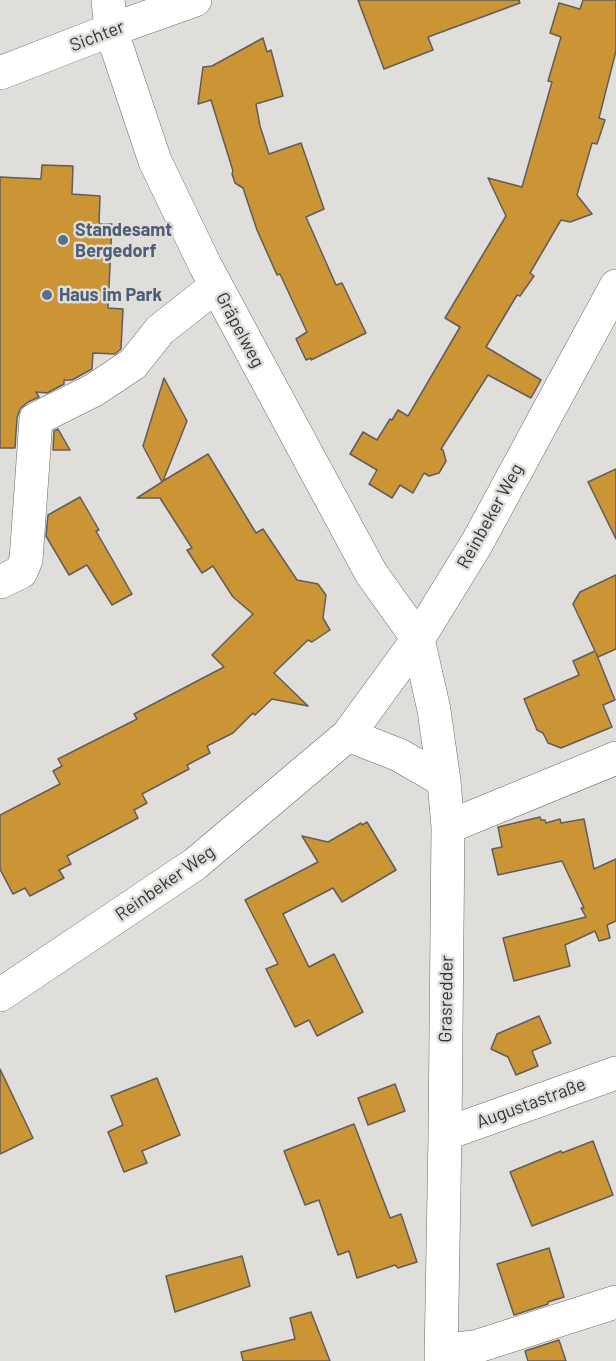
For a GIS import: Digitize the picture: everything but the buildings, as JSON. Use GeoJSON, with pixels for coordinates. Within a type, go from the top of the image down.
{"type":"FeatureCollection","features":[{"type":"Feature","properties":{"kind":"street","name":"Sichter"},"geometry":{"type":"LineString","coordinates":[[0,73],[110,15],[195,0]]}},
{"type":"Feature","properties":{"kind":"street","name":"Gräpelweg"},"geometry":{"type":"LineString","coordinates":[[110,15],[155,161],[205,265],[371,573],[418,639]]}},
{"type":"Feature","properties":{"kind":"street"},"geometry":{"type":"LineString","coordinates":[[0,582],[21,572],[26,560],[36,419],[94,390],[134,364],[160,330],[216,286]]}},
{"type":"Feature","properties":{"kind":"street","name":"Reinbeker Weg"},"geometry":{"type":"LineString","coordinates":[[0,995],[195,864],[348,735],[418,639],[477,543],[616,286]]}},
{"type":"Feature","properties":{"kind":"street","name":"Grasredder"},"geometry":{"type":"LineString","coordinates":[[418,639],[434,710],[448,827],[441,1355]]}},
{"type":"Feature","properties":{"kind":"street"},"geometry":{"type":"LineString","coordinates":[[348,735],[399,755],[444,781]]}},
{"type":"Feature","properties":{"kind":"street"},"geometry":{"type":"LineString","coordinates":[[448,827],[616,758]]}},
{"type":"Feature","properties":{"kind":"street","name":"Augustastraße"},"geometry":{"type":"LineString","coordinates":[[445,1134],[616,1072]]}},
{"type":"Feature","properties":{"kind":"street"},"geometry":{"type":"LineString","coordinates":[[441,1355],[475,1347],[616,1302]]}},
{"type":"Feature","properties":{"kind":"place","name":"Standesamt Bergedorf"},"geometry":{"type":"Point","coordinates":[63,240]}},
{"type":"Feature","properties":{"kind":"place","name":"Haus im Park"},"geometry":{"type":"Point","coordinates":[47,295]}}]}
